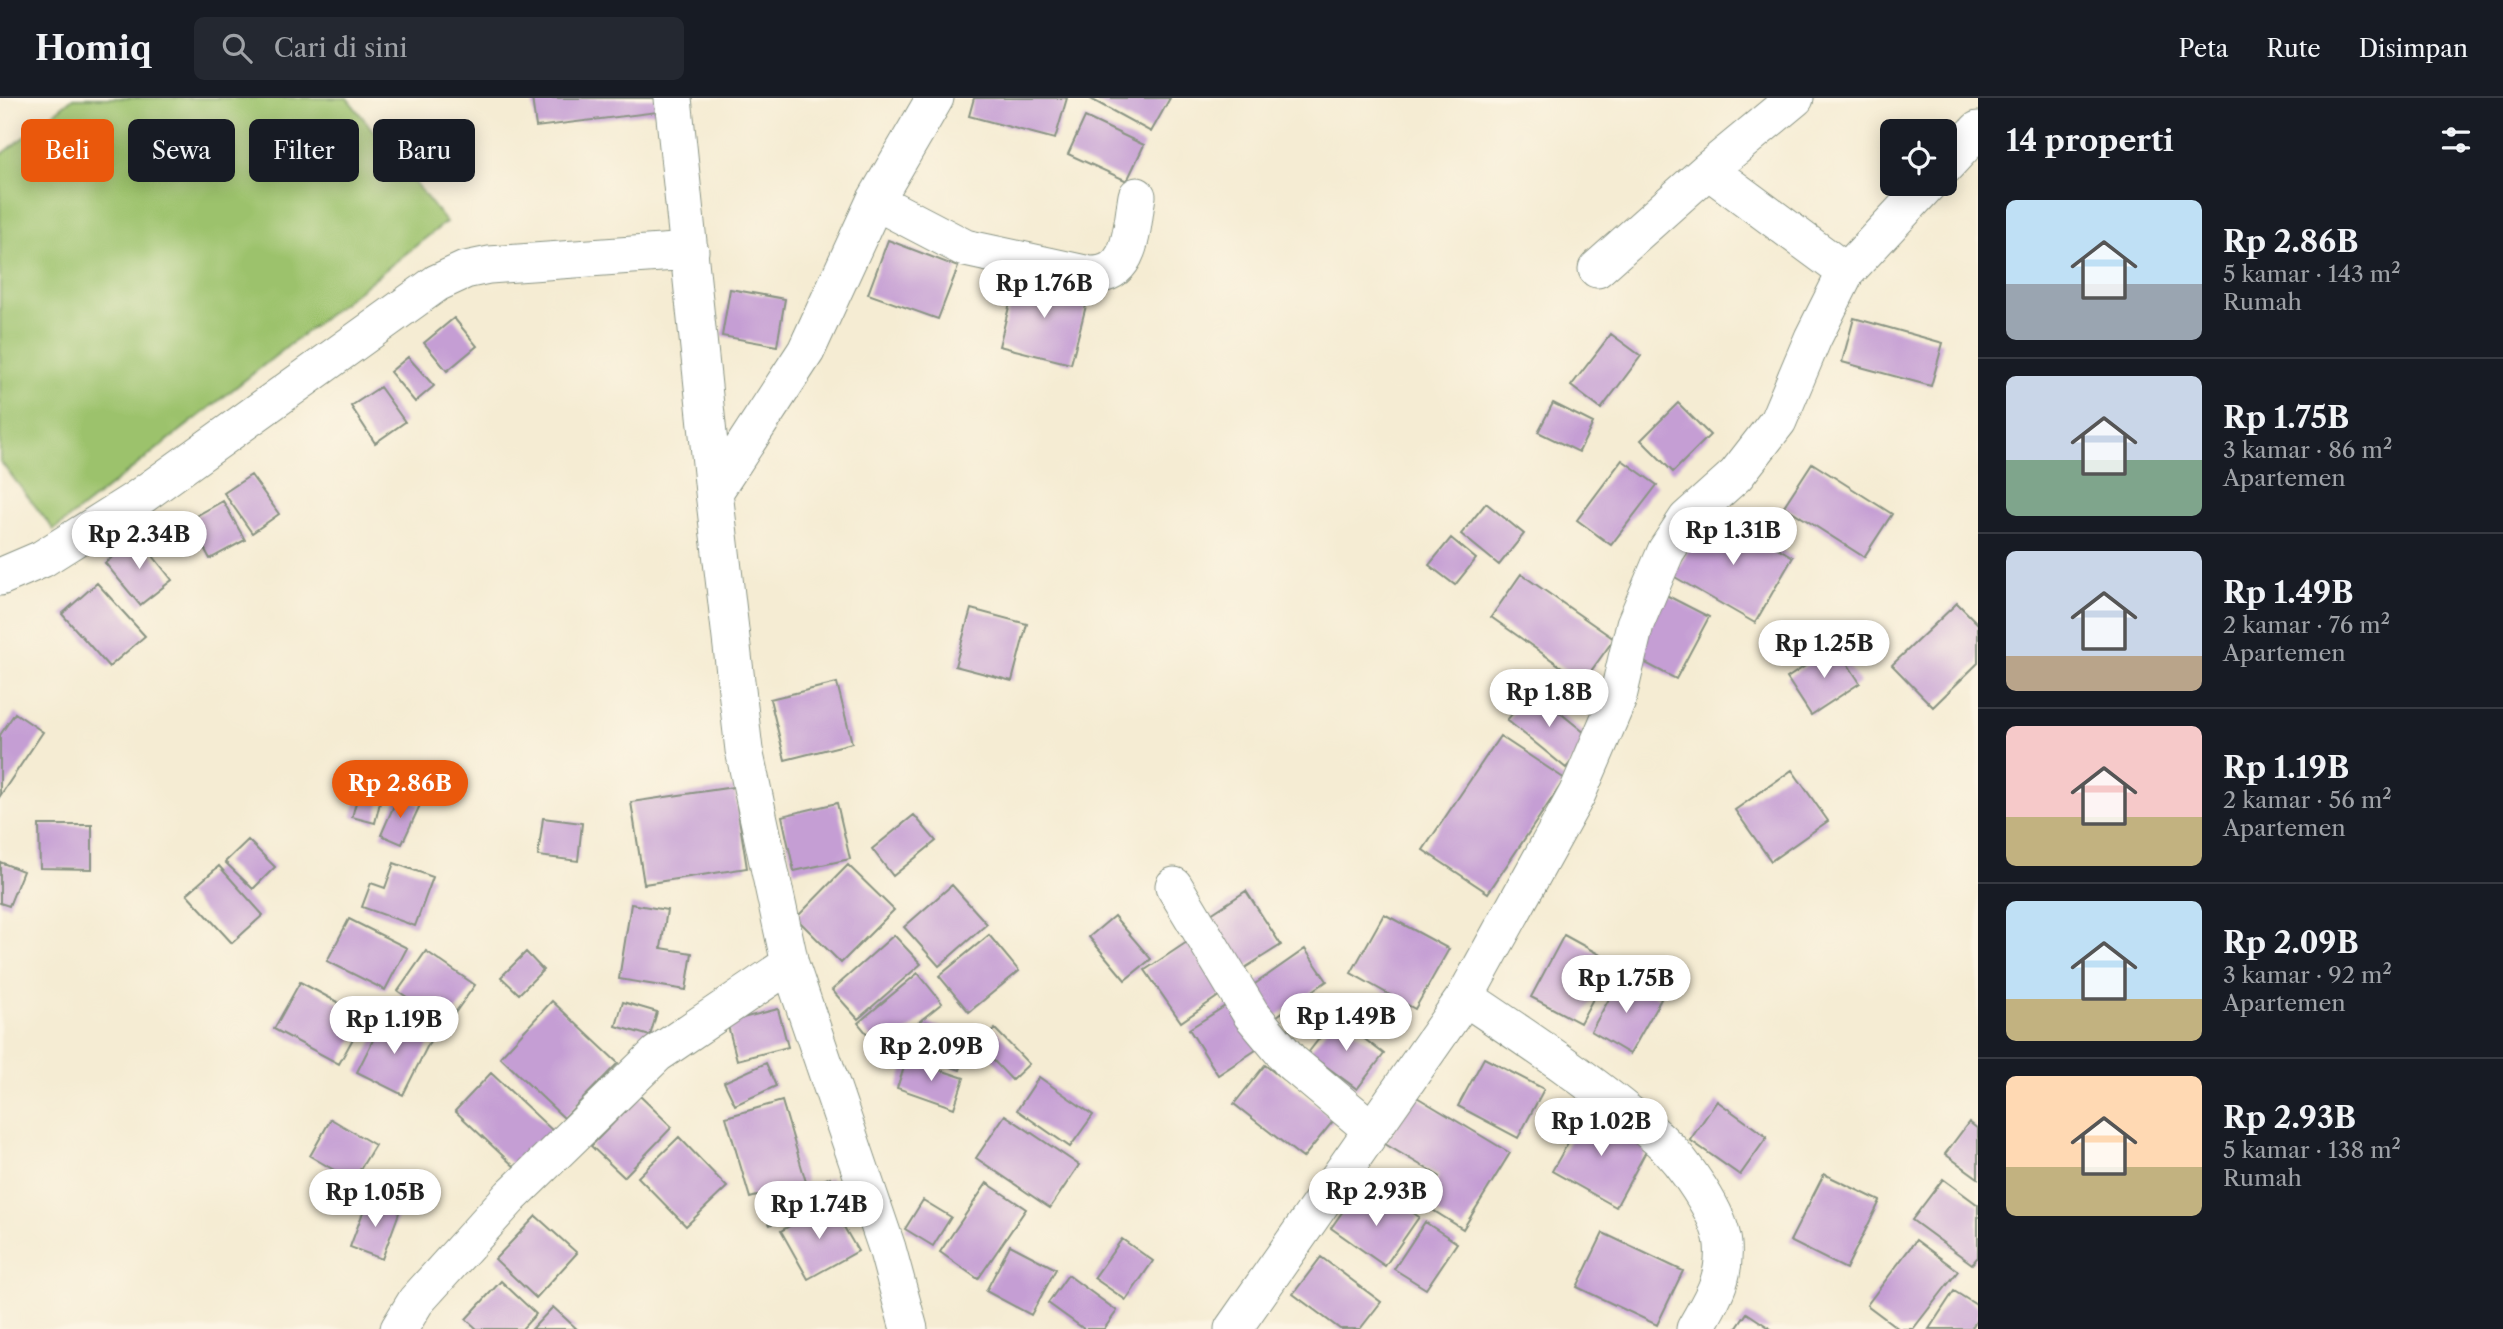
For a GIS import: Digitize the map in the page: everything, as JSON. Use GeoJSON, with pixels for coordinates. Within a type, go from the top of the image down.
{"type":"FeatureCollection","features":[{"type":"Feature","properties":{"kind":"street"},"geometry":{"type":"LineString","coordinates":[[673,98],[744,750],[790,964],[887,1248],[909,1329]]}},
{"type":"Feature","properties":{"kind":"street"},"geometry":{"type":"LineString","coordinates":[[714,492],[806,351],[874,201],[935,98]]}},
{"type":"Feature","properties":{"kind":"street"},"geometry":{"type":"LineString","coordinates":[[1597,269],[1708,170],[1795,98]]}},
{"type":"Feature","properties":{"kind":"street"},"geometry":{"type":"LineString","coordinates":[[1957,153],[1978,130]]}},
{"type":"Feature","properties":{"kind":"street"},"geometry":{"type":"LineString","coordinates":[[1708,170],[1846,272]]}},
{"type":"Feature","properties":{"kind":"street"},"geometry":{"type":"LineString","coordinates":[[874,201],[965,248],[1103,276],[1115,270],[1122,261],[1137,196]]}},
{"type":"Feature","properties":{"kind":"street"},"geometry":{"type":"LineString","coordinates":[[1233,1329],[1465,997],[1577,793],[1617,701],[1634,624],[1666,551],[1687,519],[1736,475],[1778,421],[1813,338],[1846,272],[1917,196]]}},
{"type":"Feature","properties":{"kind":"street"},"geometry":{"type":"LineString","coordinates":[[0,577],[42,559],[137,499],[437,283],[465,270],[489,265],[690,251]]}},
{"type":"Feature","properties":{"kind":"street"},"geometry":{"type":"LineString","coordinates":[[1174,886],[1251,1014],[1291,1062],[1371,1129]]}},
{"type":"Feature","properties":{"kind":"street"},"geometry":{"type":"LineString","coordinates":[[399,1329],[416,1301],[511,1196],[657,1054],[790,964]]}},
{"type":"Feature","properties":{"kind":"street"},"geometry":{"type":"LineString","coordinates":[[1465,997],[1553,1055],[1662,1142],[1690,1176],[1713,1213],[1723,1243],[1721,1282],[1695,1329]]}},
{"type":"Feature","properties":{"kind":"green space"},"geometry":{"type":"Polygon","coordinates":[[[73,98],[347,98],[373,131],[373,182],[414,182],[446,222],[54,530],[0,461],[0,156],[21,139],[21,182],[114,182],[114,119],[47,119],[73,98]]]}},
{"type":"Feature","properties":{"kind":"building"},"geometry":{"type":"Polygon","coordinates":[[[532,98],[656,98],[658,112],[536,127],[532,98]]]}},
{"type":"Feature","properties":{"kind":"building"},"geometry":{"type":"Polygon","coordinates":[[[974,98],[1067,98],[1055,139],[969,116],[974,98]]]}},
{"type":"Feature","properties":{"kind":"building"},"geometry":{"type":"Polygon","coordinates":[[[1089,98],[1170,98],[1151,132],[1089,98]]]}},
{"type":"Feature","properties":{"kind":"building"},"geometry":{"type":"Polygon","coordinates":[[[1085,117],[1144,145],[1127,181],[1068,154],[1085,117]]]}},
{"type":"Feature","properties":{"kind":"building"},"geometry":{"type":"Polygon","coordinates":[[[888,240],[958,267],[938,319],[868,294],[888,240]]]}},
{"type":"Feature","properties":{"kind":"building"},"geometry":{"type":"Polygon","coordinates":[[[1017,276],[1089,294],[1071,364],[999,346],[1017,276]]]}},
{"type":"Feature","properties":{"kind":"building"},"geometry":{"type":"Polygon","coordinates":[[[730,289],[785,299],[777,346],[722,336],[730,289]]]}},
{"type":"Feature","properties":{"kind":"building"},"geometry":{"type":"Polygon","coordinates":[[[454,318],[477,346],[447,371],[424,343],[454,318]]]}},
{"type":"Feature","properties":{"kind":"building"},"geometry":{"type":"Polygon","coordinates":[[[1854,318],[1943,343],[1931,386],[1842,362],[1854,318]]]}},
{"type":"Feature","properties":{"kind":"building"},"geometry":{"type":"Polygon","coordinates":[[[1611,334],[1641,356],[1601,409],[1571,386],[1611,334]]]}},
{"type":"Feature","properties":{"kind":"building"},"geometry":{"type":"Polygon","coordinates":[[[408,357],[434,386],[415,402],[390,372],[408,357]]]}},
{"type":"Feature","properties":{"kind":"building"},"geometry":{"type":"Polygon","coordinates":[[[380,387],[405,422],[375,443],[351,406],[380,387]]]}},
{"type":"Feature","properties":{"kind":"building"},"geometry":{"type":"Polygon","coordinates":[[[1553,403],[1593,423],[1579,452],[1538,432],[1553,403]]]}},
{"type":"Feature","properties":{"kind":"building"},"geometry":{"type":"Polygon","coordinates":[[[1678,403],[1710,435],[1673,472],[1641,440],[1678,403]]]}},
{"type":"Feature","properties":{"kind":"building"},"geometry":{"type":"Polygon","coordinates":[[[1622,460],[1657,485],[1611,545],[1577,520],[1622,460]]]}},
{"type":"Feature","properties":{"kind":"building"},"geometry":{"type":"Polygon","coordinates":[[[1812,463],[1892,514],[1864,557],[1784,506],[1812,463]]]}},
{"type":"Feature","properties":{"kind":"building"},"geometry":{"type":"Polygon","coordinates":[[[251,475],[279,514],[252,533],[224,493],[251,475]]]}},
{"type":"Feature","properties":{"kind":"building"},"geometry":{"type":"Polygon","coordinates":[[[223,501],[245,540],[210,559],[189,520],[223,501]]]}},
{"type":"Feature","properties":{"kind":"building"},"geometry":{"type":"Polygon","coordinates":[[[1486,503],[1524,534],[1499,565],[1461,534],[1486,503]]]}},
{"type":"Feature","properties":{"kind":"building"},"geometry":{"type":"Polygon","coordinates":[[[1712,510],[1793,557],[1755,623],[1673,576],[1712,510]]]}},
{"type":"Feature","properties":{"kind":"building"},"geometry":{"type":"Polygon","coordinates":[[[138,537],[172,580],[140,605],[105,563],[138,537]]]}},
{"type":"Feature","properties":{"kind":"building"},"geometry":{"type":"Polygon","coordinates":[[[1451,538],[1476,559],[1455,585],[1429,565],[1451,538]]]}},
{"type":"Feature","properties":{"kind":"building"},"geometry":{"type":"Polygon","coordinates":[[[1521,574],[1614,639],[1583,682],[1491,617],[1521,574]]]}},
{"type":"Feature","properties":{"kind":"building"},"geometry":{"type":"Polygon","coordinates":[[[97,583],[145,636],[109,667],[62,614],[97,583]]]}},
{"type":"Feature","properties":{"kind":"building"},"geometry":{"type":"Polygon","coordinates":[[[1666,595],[1709,617],[1676,679],[1634,657],[1666,595]]]}},
{"type":"Feature","properties":{"kind":"building"},"geometry":{"type":"Polygon","coordinates":[[[1957,603],[1978,624],[1978,663],[1933,707],[1892,665],[1957,603]]]}},
{"type":"Feature","properties":{"kind":"building"},"geometry":{"type":"Polygon","coordinates":[[[971,609],[1027,624],[1012,681],[955,666],[971,609]]]}},
{"type":"Feature","properties":{"kind":"building"},"geometry":{"type":"Polygon","coordinates":[[[1836,646],[1860,683],[1811,715],[1787,678],[1836,646]]]}},
{"type":"Feature","properties":{"kind":"building"},"geometry":{"type":"Polygon","coordinates":[[[837,683],[852,743],[785,760],[770,699],[837,683]]]}},
{"type":"Feature","properties":{"kind":"building"},"geometry":{"type":"Polygon","coordinates":[[[1532,690],[1591,738],[1566,768],[1507,720],[1532,690]]]}},
{"type":"Feature","properties":{"kind":"building"},"geometry":{"type":"Polygon","coordinates":[[[15,713],[43,732],[0,796],[0,735],[15,713]]]}},
{"type":"Feature","properties":{"kind":"building"},"geometry":{"type":"Polygon","coordinates":[[[1500,736],[1565,779],[1488,893],[1423,850],[1500,736]]]}},
{"type":"Feature","properties":{"kind":"building"},"geometry":{"type":"Polygon","coordinates":[[[1792,770],[1828,821],[1771,861],[1735,810],[1792,770]]]}},
{"type":"Feature","properties":{"kind":"building"},"geometry":{"type":"Polygon","coordinates":[[[362,781],[384,786],[375,823],[352,817],[362,781]]]}},
{"type":"Feature","properties":{"kind":"building"},"geometry":{"type":"Polygon","coordinates":[[[734,787],[747,868],[644,884],[631,802],[734,787]]]}},
{"type":"Feature","properties":{"kind":"building"},"geometry":{"type":"Polygon","coordinates":[[[398,796],[420,805],[402,844],[381,835],[398,796]]]}},
{"type":"Feature","properties":{"kind":"building"},"geometry":{"type":"Polygon","coordinates":[[[837,803],[850,859],[794,871],[782,816],[837,803]]]}},
{"type":"Feature","properties":{"kind":"building"},"geometry":{"type":"Polygon","coordinates":[[[914,815],[936,841],[893,876],[872,849],[914,815]]]}},
{"type":"Feature","properties":{"kind":"building"},"geometry":{"type":"Polygon","coordinates":[[[543,818],[582,823],[578,861],[538,856],[543,818]]]}},
{"type":"Feature","properties":{"kind":"building"},"geometry":{"type":"Polygon","coordinates":[[[39,825],[92,825],[92,869],[40,868],[39,825]]]}},
{"type":"Feature","properties":{"kind":"building"},"geometry":{"type":"Polygon","coordinates":[[[248,840],[275,867],[253,889],[225,862],[248,840]]]}},
{"type":"Feature","properties":{"kind":"building"},"geometry":{"type":"Polygon","coordinates":[[[0,862],[23,871],[9,906],[0,903],[0,862]]]}},
{"type":"Feature","properties":{"kind":"building"},"geometry":{"type":"Polygon","coordinates":[[[394,863],[433,877],[415,926],[362,907],[371,883],[385,888],[394,863]]]}},
{"type":"Feature","properties":{"kind":"building"},"geometry":{"type":"Polygon","coordinates":[[[848,865],[894,910],[841,963],[796,918],[848,865]]]}},
{"type":"Feature","properties":{"kind":"building"},"geometry":{"type":"Polygon","coordinates":[[[219,866],[263,915],[232,943],[187,894],[219,866]]]}},
{"type":"Feature","properties":{"kind":"building"},"geometry":{"type":"Polygon","coordinates":[[[952,885],[987,924],[939,966],[904,927],[952,885]]]}},
{"type":"Feature","properties":{"kind":"building"},"geometry":{"type":"Polygon","coordinates":[[[1246,891],[1281,945],[1240,971],[1205,918],[1246,891]]]}},
{"type":"Feature","properties":{"kind":"building"},"geometry":{"type":"Polygon","coordinates":[[[631,904],[667,910],[661,948],[692,953],[686,990],[619,979],[631,904]]]}},
{"type":"Feature","properties":{"kind":"building"},"geometry":{"type":"Polygon","coordinates":[[[1384,914],[1449,949],[1415,1009],[1351,973],[1384,914]]]}},
{"type":"Feature","properties":{"kind":"building"},"geometry":{"type":"Polygon","coordinates":[[[1114,916],[1151,959],[1125,980],[1089,937],[1114,916]]]}},
{"type":"Feature","properties":{"kind":"building"},"geometry":{"type":"Polygon","coordinates":[[[349,919],[407,948],[385,990],[327,961],[349,919]]]}},
{"type":"Feature","properties":{"kind":"building"},"geometry":{"type":"Polygon","coordinates":[[[894,935],[921,964],[858,1019],[832,990],[894,935]]]}},
{"type":"Feature","properties":{"kind":"building"},"geometry":{"type":"Polygon","coordinates":[[[989,935],[1019,971],[969,1012],[939,976],[989,935]]]}},
{"type":"Feature","properties":{"kind":"building"},"geometry":{"type":"Polygon","coordinates":[[[1564,935],[1613,962],[1580,1023],[1531,997],[1564,935]]]}},
{"type":"Feature","properties":{"kind":"building"},"geometry":{"type":"Polygon","coordinates":[[[1187,942],[1223,993],[1181,1022],[1145,970],[1187,942]]]}},
{"type":"Feature","properties":{"kind":"building"},"geometry":{"type":"Polygon","coordinates":[[[1305,949],[1327,981],[1274,1018],[1252,986],[1305,949]]]}},
{"type":"Feature","properties":{"kind":"building"},"geometry":{"type":"Polygon","coordinates":[[[426,951],[475,985],[447,1024],[398,991],[426,951]]]}},
{"type":"Feature","properties":{"kind":"building"},"geometry":{"type":"Polygon","coordinates":[[[526,952],[543,970],[519,994],[501,977],[526,952]]]}},
{"type":"Feature","properties":{"kind":"building"},"geometry":{"type":"Polygon","coordinates":[[[918,973],[942,1003],[882,1052],[858,1023],[918,973]]]}},
{"type":"Feature","properties":{"kind":"building"},"geometry":{"type":"Polygon","coordinates":[[[1622,976],[1661,999],[1630,1054],[1591,1031],[1622,976]]]}},
{"type":"Feature","properties":{"kind":"building"},"geometry":{"type":"Polygon","coordinates":[[[300,982],[365,1017],[339,1064],[274,1029],[300,982]]]}},
{"type":"Feature","properties":{"kind":"building"},"geometry":{"type":"Polygon","coordinates":[[[552,1001],[618,1063],[564,1118],[500,1057],[552,1001]]]}},
{"type":"Feature","properties":{"kind":"building"},"geometry":{"type":"Polygon","coordinates":[[[623,1002],[657,1012],[650,1036],[616,1026],[623,1002]]]}},
{"type":"Feature","properties":{"kind":"building"},"geometry":{"type":"Polygon","coordinates":[[[1230,1003],[1259,1048],[1218,1075],[1189,1029],[1230,1003]]]}},
{"type":"Feature","properties":{"kind":"building"},"geometry":{"type":"Polygon","coordinates":[[[778,1009],[788,1047],[737,1060],[727,1022],[778,1009]]]}},
{"type":"Feature","properties":{"kind":"building"},"geometry":{"type":"Polygon","coordinates":[[[385,1016],[431,1039],[403,1095],[357,1072],[385,1016]]]}},
{"type":"Feature","properties":{"kind":"building"},"geometry":{"type":"Polygon","coordinates":[[[1336,1017],[1384,1054],[1357,1089],[1308,1053],[1336,1017]]]}},
{"type":"Feature","properties":{"kind":"building"},"geometry":{"type":"Polygon","coordinates":[[[926,1022],[971,1039],[960,1070],[914,1054],[926,1022]]]}},
{"type":"Feature","properties":{"kind":"building"},"geometry":{"type":"Polygon","coordinates":[[[995,1029],[1029,1064],[1012,1080],[978,1044],[995,1029]]]}},
{"type":"Feature","properties":{"kind":"building"},"geometry":{"type":"Polygon","coordinates":[[[1484,1058],[1544,1089],[1518,1138],[1458,1106],[1484,1058]]]}},
{"type":"Feature","properties":{"kind":"building"},"geometry":{"type":"Polygon","coordinates":[[[907,1059],[964,1078],[954,1108],[897,1088],[907,1059]]]}},
{"type":"Feature","properties":{"kind":"building"},"geometry":{"type":"Polygon","coordinates":[[[766,1063],[776,1086],[735,1105],[724,1082],[766,1063]]]}},
{"type":"Feature","properties":{"kind":"building"},"geometry":{"type":"Polygon","coordinates":[[[1265,1065],[1334,1120],[1303,1158],[1234,1104],[1265,1065]]]}},
{"type":"Feature","properties":{"kind":"building"},"geometry":{"type":"Polygon","coordinates":[[[491,1073],[553,1131],[517,1169],[455,1111],[491,1073]]]}},
{"type":"Feature","properties":{"kind":"building"},"geometry":{"type":"Polygon","coordinates":[[[1039,1077],[1093,1115],[1070,1147],[1017,1110],[1039,1077]]]}},
{"type":"Feature","properties":{"kind":"building"},"geometry":{"type":"Polygon","coordinates":[[[640,1096],[672,1127],[624,1177],[591,1146],[640,1096]]]}},
{"type":"Feature","properties":{"kind":"building"},"geometry":{"type":"Polygon","coordinates":[[[1415,1096],[1510,1153],[1463,1229],[1423,1204],[1439,1176],[1385,1144],[1415,1096]]]}},
{"type":"Feature","properties":{"kind":"building"},"geometry":{"type":"Polygon","coordinates":[[[782,1101],[806,1182],[750,1198],[726,1117],[782,1101]]]}},
{"type":"Feature","properties":{"kind":"building"},"geometry":{"type":"Polygon","coordinates":[[[1717,1101],[1767,1137],[1740,1175],[1690,1140],[1717,1101]]]}},
{"type":"Feature","properties":{"kind":"building"},"geometry":{"type":"Polygon","coordinates":[[[1587,1109],[1650,1144],[1616,1207],[1552,1171],[1587,1109]]]}},
{"type":"Feature","properties":{"kind":"building"},"geometry":{"type":"Polygon","coordinates":[[[1005,1115],[1079,1165],[1050,1208],[976,1158],[1005,1115]]]}},
{"type":"Feature","properties":{"kind":"building"},"geometry":{"type":"Polygon","coordinates":[[[331,1119],[375,1145],[353,1181],[310,1156],[331,1119]]]}},
{"type":"Feature","properties":{"kind":"building"},"geometry":{"type":"Polygon","coordinates":[[[1969,1122],[1978,1129],[1978,1178],[1945,1154],[1969,1122]]]}},
{"type":"Feature","properties":{"kind":"building"},"geometry":{"type":"Polygon","coordinates":[[[679,1137],[727,1187],[686,1226],[638,1177],[679,1137]]]}},
{"type":"Feature","properties":{"kind":"building"},"geometry":{"type":"Polygon","coordinates":[[[1824,1174],[1880,1201],[1846,1269],[1790,1241],[1824,1174]]]}},
{"type":"Feature","properties":{"kind":"building"},"geometry":{"type":"Polygon","coordinates":[[[830,1177],[837,1191],[770,1225],[762,1211],[830,1177]]]}},
{"type":"Feature","properties":{"kind":"building"},"geometry":{"type":"Polygon","coordinates":[[[1943,1179],[1978,1205],[1978,1257],[1972,1264],[1912,1220],[1943,1179]]]}},
{"type":"Feature","properties":{"kind":"building"},"geometry":{"type":"Polygon","coordinates":[[[987,1183],[1026,1209],[978,1279],[940,1252],[987,1183]]]}},
{"type":"Feature","properties":{"kind":"building"},"geometry":{"type":"Polygon","coordinates":[[[1353,1197],[1378,1215],[1391,1197],[1419,1217],[1385,1266],[1331,1228],[1353,1197]]]}},
{"type":"Feature","properties":{"kind":"building"},"geometry":{"type":"Polygon","coordinates":[[[368,1199],[400,1210],[382,1259],[350,1247],[368,1199]]]}},
{"type":"Feature","properties":{"kind":"building"},"geometry":{"type":"Polygon","coordinates":[[[923,1200],[951,1217],[933,1246],[905,1229],[923,1200]]]}},
{"type":"Feature","properties":{"kind":"building"},"geometry":{"type":"Polygon","coordinates":[[[830,1203],[858,1251],[808,1279],[781,1231],[830,1203]]]}},
{"type":"Feature","properties":{"kind":"building"},"geometry":{"type":"Polygon","coordinates":[[[536,1216],[577,1253],[536,1298],[495,1259],[536,1216]]]}},
{"type":"Feature","properties":{"kind":"building"},"geometry":{"type":"Polygon","coordinates":[[[1425,1222],[1457,1243],[1426,1289],[1394,1269],[1425,1222]]]}},
{"type":"Feature","properties":{"kind":"building"},"geometry":{"type":"Polygon","coordinates":[[[1603,1233],[1683,1271],[1657,1325],[1577,1287],[1603,1233]]]}},
{"type":"Feature","properties":{"kind":"building"},"geometry":{"type":"Polygon","coordinates":[[[1122,1239],[1153,1261],[1126,1300],[1094,1278],[1122,1239]]]}},
{"type":"Feature","properties":{"kind":"building"},"geometry":{"type":"Polygon","coordinates":[[[1916,1240],[1958,1271],[1913,1329],[1899,1329],[1867,1305],[1916,1240]]]}},
{"type":"Feature","properties":{"kind":"building"},"geometry":{"type":"Polygon","coordinates":[[[1010,1245],[1056,1269],[1031,1315],[986,1291],[1010,1245]]]}},
{"type":"Feature","properties":{"kind":"building"},"geometry":{"type":"Polygon","coordinates":[[[1321,1257],[1381,1302],[1360,1329],[1340,1329],[1293,1294],[1321,1257]]]}},
{"type":"Feature","properties":{"kind":"building"},"geometry":{"type":"Polygon","coordinates":[[[1068,1275],[1117,1311],[1104,1329],[1084,1329],[1048,1303],[1068,1275]]]}},
{"type":"Feature","properties":{"kind":"building"},"geometry":{"type":"Polygon","coordinates":[[[501,1281],[536,1314],[522,1329],[477,1329],[466,1319],[501,1281]]]}},
{"type":"Feature","properties":{"kind":"building"},"geometry":{"type":"Polygon","coordinates":[[[1954,1291],[1978,1306],[1978,1318],[1971,1329],[1929,1329],[1954,1291]]]}},
{"type":"Feature","properties":{"kind":"building"},"geometry":{"type":"Polygon","coordinates":[[[553,1307],[577,1329],[532,1329],[553,1307]]]}},
{"type":"Feature","properties":{"kind":"building"},"geometry":{"type":"Polygon","coordinates":[[[1747,1313],[1771,1329],[1736,1329],[1747,1313]]]}}]}
